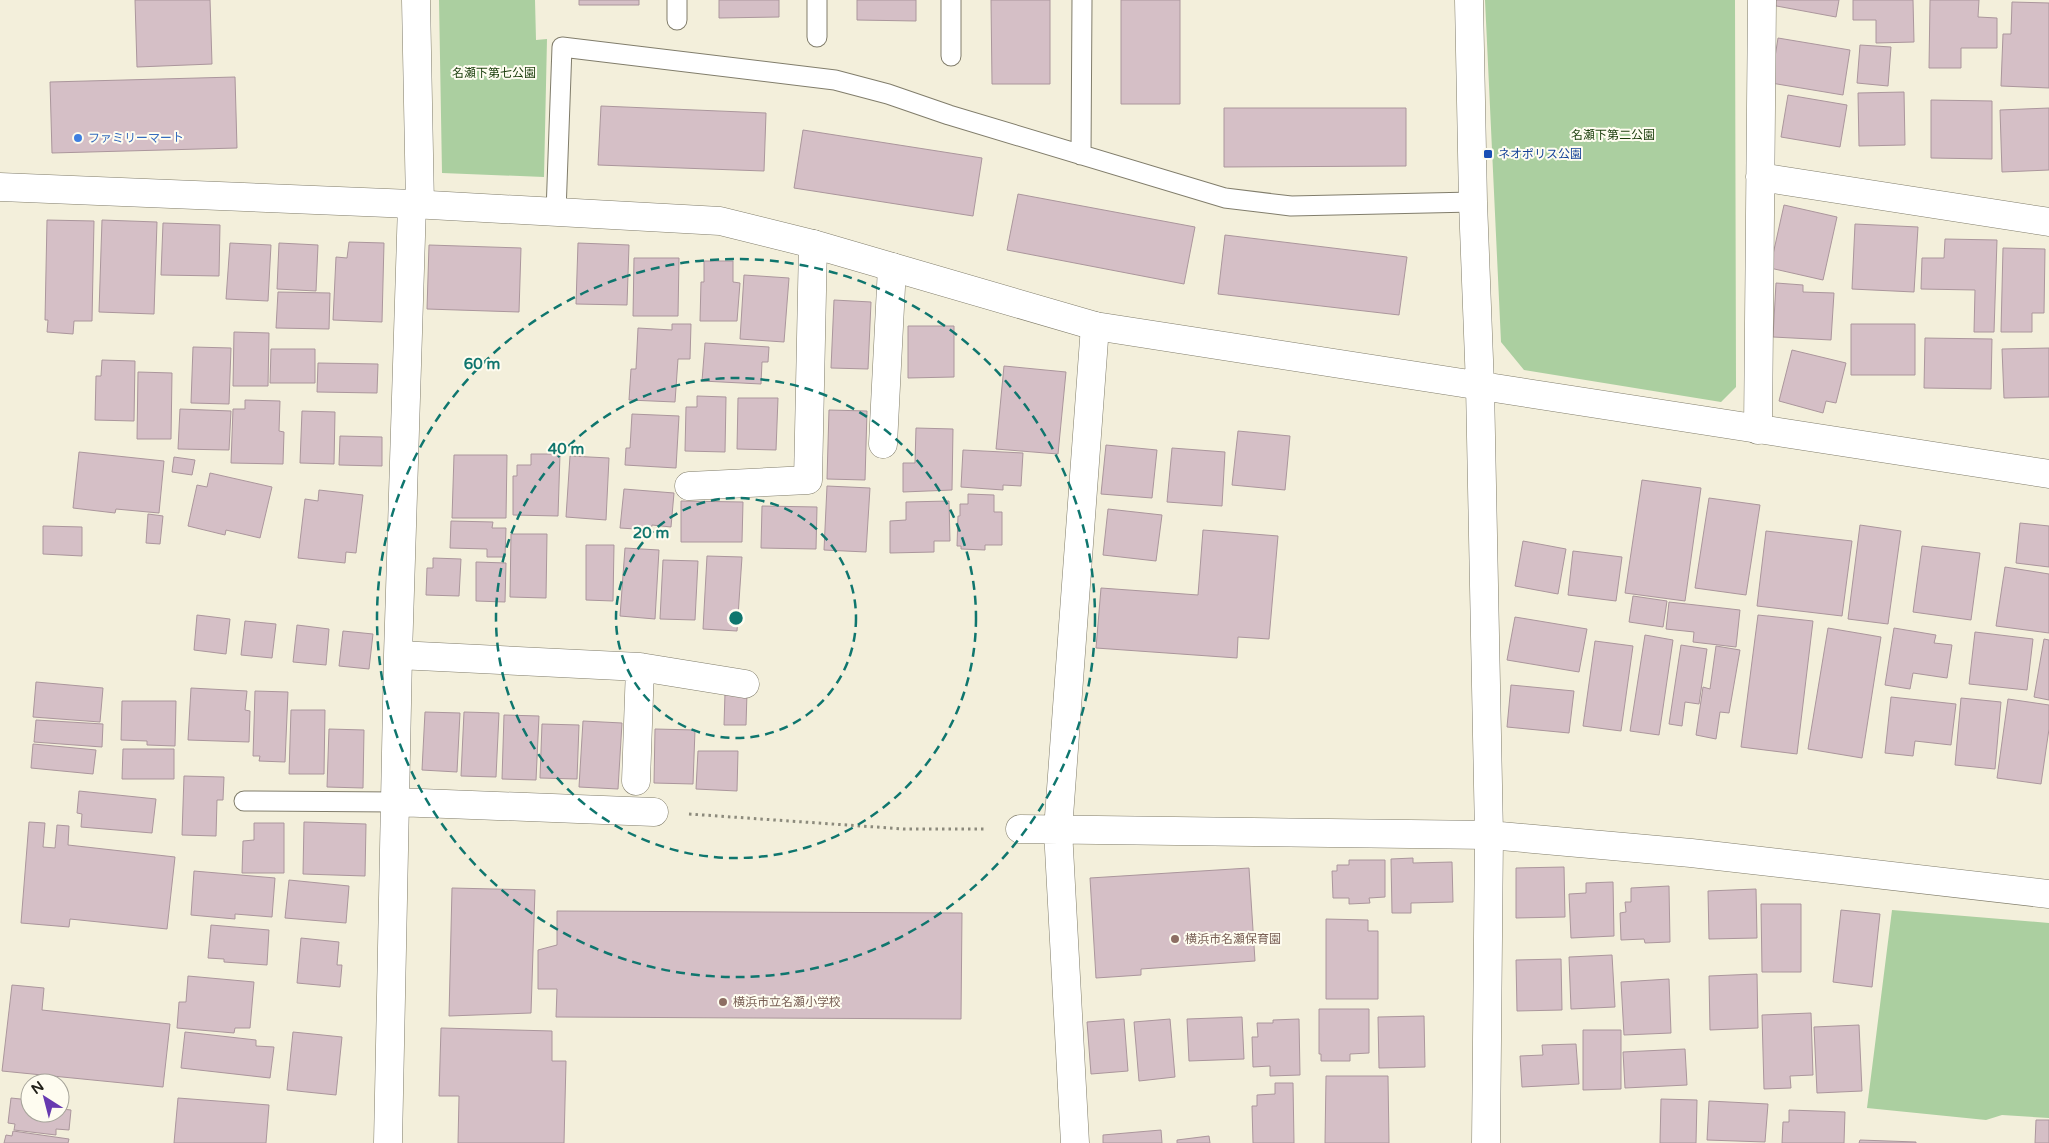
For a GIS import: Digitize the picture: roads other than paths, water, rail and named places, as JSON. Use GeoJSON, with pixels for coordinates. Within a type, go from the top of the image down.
{"type":"FeatureCollection","features":[{"type":"Feature","properties":{"kind":"street"},"geometry":{"type":"LineString","coordinates":[[388,1143],[398,655],[416,204],[416,0]]}},
{"type":"Feature","properties":{"kind":"street"},"geometry":{"type":"LineString","coordinates":[[1468,0],[1480,386],[1489,835],[1486,1143]]}},
{"type":"Feature","properties":{"kind":"street"},"geometry":{"type":"LineString","coordinates":[[1758,430],[1762,0]]}},
{"type":"Feature","properties":{"kind":"street"},"geometry":{"type":"LineString","coordinates":[[1760,176],[2049,222]]}},
{"type":"Feature","properties":{"kind":"street"},"geometry":{"type":"LineString","coordinates":[[0,187],[416,204],[720,221],[813,244],[1095,326],[2049,474]]}},
{"type":"Feature","properties":{"kind":"street"},"geometry":{"type":"LineString","coordinates":[[689,486],[808,480],[813,244]]}},
{"type":"Feature","properties":{"kind":"street"},"geometry":{"type":"LineString","coordinates":[[883,444],[892,267]]}},
{"type":"Feature","properties":{"kind":"street"},"geometry":{"type":"LineString","coordinates":[[1075,1143],[1058,830],[1095,326]]}},
{"type":"Feature","properties":{"kind":"street"},"geometry":{"type":"LineString","coordinates":[[398,655],[640,667],[745,684]]}},
{"type":"Feature","properties":{"kind":"street"},"geometry":{"type":"LineString","coordinates":[[636,781],[640,667]]}},
{"type":"Feature","properties":{"kind":"street"},"geometry":{"type":"LineString","coordinates":[[395,802],[654,812]]}},
{"type":"Feature","properties":{"kind":"street"},"geometry":{"type":"LineString","coordinates":[[1020,829],[1489,835],[1691,853],[2049,894]]}},
{"type":"Feature","properties":{"kind":"lane"},"geometry":{"type":"LineString","coordinates":[[677,0],[677,20]]}},
{"type":"Feature","properties":{"kind":"lane"},"geometry":{"type":"LineString","coordinates":[[817,0],[817,37]]}},
{"type":"Feature","properties":{"kind":"lane"},"geometry":{"type":"LineString","coordinates":[[951,56],[952,0]]}},
{"type":"Feature","properties":{"kind":"lane"},"geometry":{"type":"LineString","coordinates":[[1081,155],[1082,0]]}},
{"type":"Feature","properties":{"kind":"lane"},"geometry":{"type":"LineString","coordinates":[[556,212],[562,47],[835,80],[888,94],[949,116],[1225,198],[1291,206],[1473,202]]}},
{"type":"Feature","properties":{"kind":"lane"},"geometry":{"type":"LineString","coordinates":[[244,801],[395,802]]}},
{"type":"Feature","properties":{"kind":"place","name":"ファミリーマート"},"geometry":{"type":"Point","coordinates":[78,138]}},
{"type":"Feature","properties":{"kind":"place","name":"ネオポリス公園"},"geometry":{"type":"Point","coordinates":[1488,154]}},
{"type":"Feature","properties":{"kind":"place","name":"横浜市名瀬保育園"},"geometry":{"type":"Point","coordinates":[1175,939]}},
{"type":"Feature","properties":{"kind":"place","name":"横浜市立名瀬小学校"},"geometry":{"type":"Point","coordinates":[723,1002]}},
{"type":"Feature","properties":{"kind":"park label","name":"名瀬下第七公園"},"geometry":{"type":"Point","coordinates":[494,73]}},
{"type":"Feature","properties":{"kind":"park label","name":"名瀬下第二公園"},"geometry":{"type":"Point","coordinates":[1613,135]}}]}
